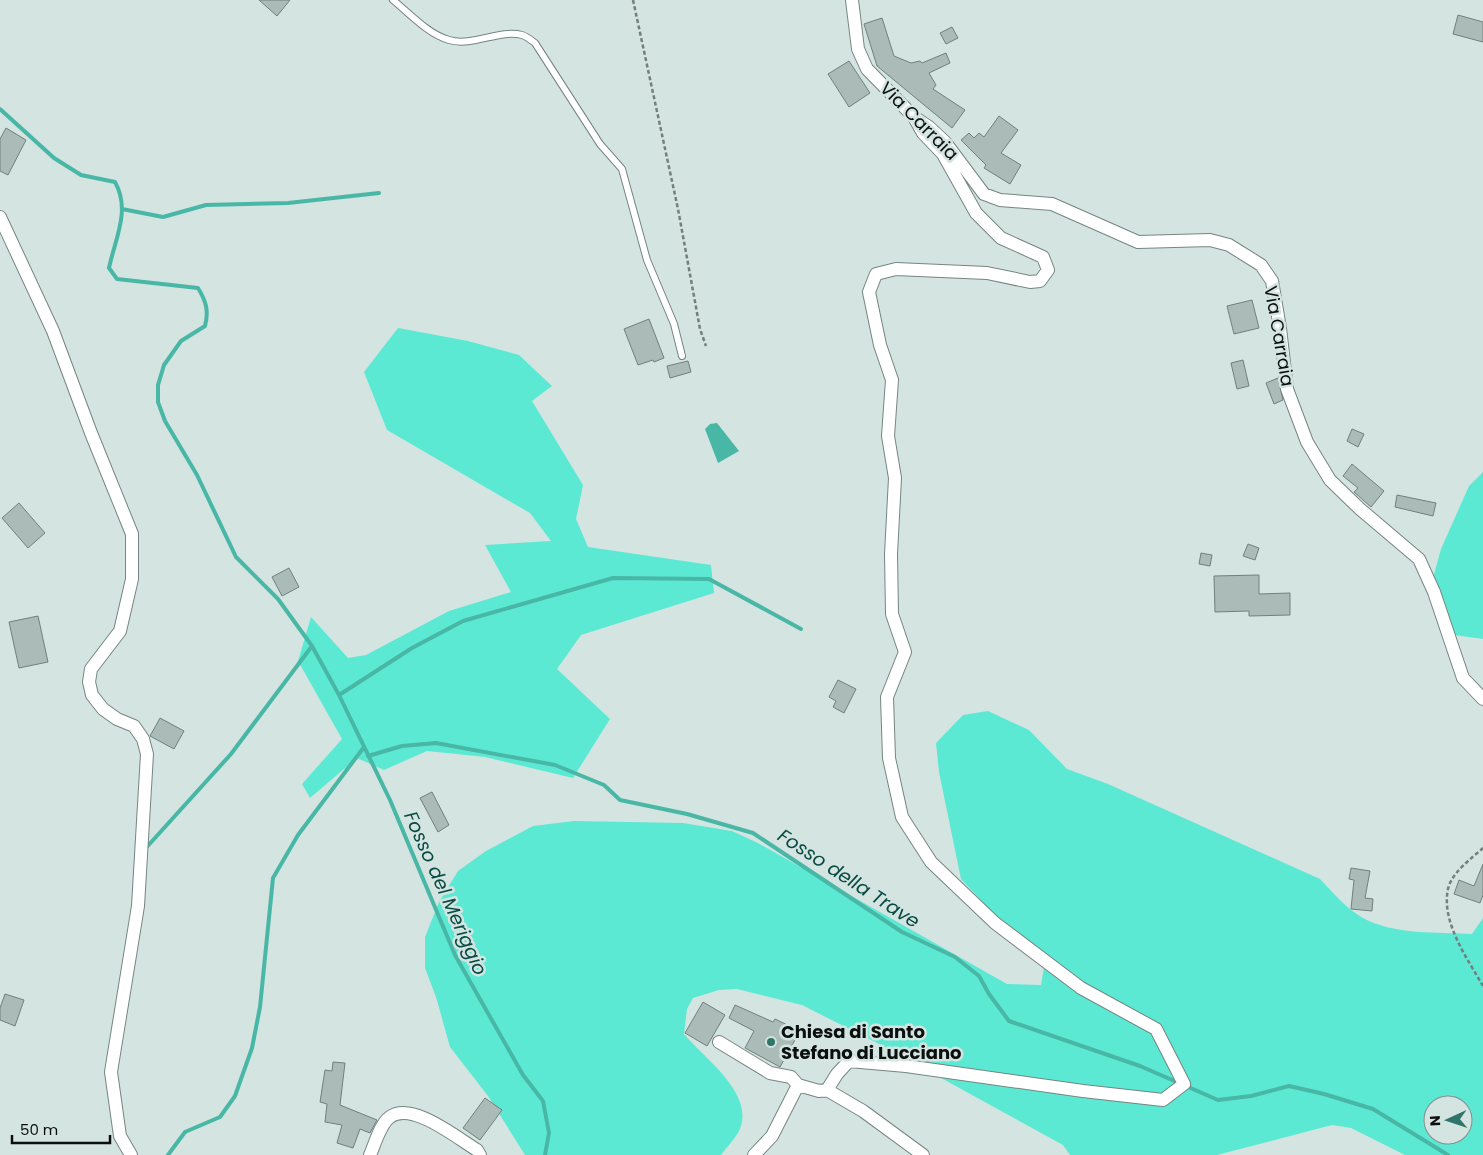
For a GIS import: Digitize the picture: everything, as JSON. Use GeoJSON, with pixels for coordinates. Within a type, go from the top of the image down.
{"type":"FeatureCollection","features":[{"type":"Feature","properties":{"kind":"street","name":"Via Carraia"},"geometry":{"type":"LineString","coordinates":[[852,0],[858,49],[867,69],[914,116],[929,127],[944,142],[984,194],[1000,200],[1052,204],[1138,242],[1210,240],[1229,245],[1261,265],[1272,281],[1287,389],[1307,442],[1330,480],[1360,510],[1419,559],[1434,592],[1463,678],[1483,699]]}},
{"type":"Feature","properties":{"kind":"street"},"geometry":{"type":"LineString","coordinates":[[828,1090],[837,1074],[849,1061],[862,1060],[1163,1100],[1184,1084],[1156,1029],[1081,988],[995,922],[930,862],[902,817],[889,758],[887,698],[905,652],[892,614],[891,554],[894,478],[888,436],[892,380],[880,345],[869,292],[876,274],[896,269],[987,273],[1030,282],[1040,281],[1048,270],[1043,257],[1001,238],[976,213],[942,154],[923,133],[914,116]]}},
{"type":"Feature","properties":{"kind":"street"},"geometry":{"type":"LineString","coordinates":[[0,218],[54,331],[90,433],[132,534],[132,579],[120,631],[91,669],[89,682],[92,694],[103,709],[117,719],[134,726],[143,739],[147,754],[138,906],[111,1072],[120,1136],[131,1155]]}},
{"type":"Feature","properties":{"kind":"street"},"geometry":{"type":"LineString","coordinates":[[719,1042],[770,1073],[791,1077],[798,1084],[819,1091],[828,1090],[863,1111],[923,1155]]}},
{"type":"Feature","properties":{"kind":"street"},"geometry":{"type":"LineString","coordinates":[[754,1155],[772,1136],[798,1084]]}},
{"type":"Feature","properties":{"kind":"street"},"geometry":{"type":"LineString","coordinates":[[370,1155],[388,1118],[400,1112],[412,1113],[432,1123],[477,1150],[480,1155]]}},
{"type":"Feature","properties":{"kind":"lane"},"geometry":{"type":"LineString","coordinates":[[393,0],[434,34],[451,41],[522,35],[535,43],[600,144],[622,169],[647,260],[674,324],[682,356]]}},
{"type":"Feature","properties":{"kind":"path"},"geometry":{"type":"LineString","coordinates":[[633,0],[678,209],[700,329],[706,346]]}},
{"type":"Feature","properties":{"kind":"path"},"geometry":{"type":"LineString","coordinates":[[1483,848],[1459,870],[1448,888],[1448,910],[1455,933],[1483,986]]}},
{"type":"Feature","properties":{"kind":"shaded area"},"geometry":{"type":"Polygon","coordinates":[[[398,328],[468,341],[519,355],[552,386],[532,401],[583,485],[576,519],[588,547],[711,565],[714,593],[581,635],[557,669],[610,719],[573,778],[485,757],[427,751],[384,770],[357,758],[310,798],[302,784],[342,739],[298,661],[311,617],[348,658],[366,655],[449,611],[511,592],[485,545],[551,541],[530,513],[387,430],[364,372],[398,328]]]}},
{"type":"Feature","properties":{"kind":"shaded area"},"geometry":{"type":"Polygon","coordinates":[[[717,423],[739,451],[718,463],[705,429],[710,424],[717,423]]]}},
{"type":"Feature","properties":{"kind":"shaded area"},"geometry":{"type":"Polygon","coordinates":[[[1483,472],[1483,639],[1454,635],[1433,578],[1441,549],[1469,486],[1483,472]]]}},
{"type":"Feature","properties":{"kind":"shaded area"},"geometry":{"type":"Polygon","coordinates":[[[988,711],[1029,730],[1067,769],[1108,784],[1320,879],[1351,910],[1363,918],[1402,930],[1472,934],[1483,918],[1483,1155],[1405,1155],[1351,1128],[1332,1125],[1217,1155],[1070,1155],[1063,1145],[883,1046],[802,1005],[737,989],[719,990],[693,998],[687,1009],[684,1034],[727,1079],[736,1092],[741,1106],[742,1119],[738,1133],[721,1155],[525,1155],[488,1096],[450,1047],[436,997],[425,968],[425,937],[439,902],[458,871],[486,851],[533,826],[574,821],[683,823],[732,831],[758,843],[1007,984],[1041,985],[1044,967],[961,879],[939,772],[936,743],[963,715],[988,711]]]}},
{"type":"Feature","properties":{"kind":"building"},"geometry":{"type":"Polygon","coordinates":[[[259,0],[290,0],[277,16],[259,0]]]}},
{"type":"Feature","properties":{"kind":"building"},"geometry":{"type":"Polygon","coordinates":[[[1458,15],[1483,22],[1483,42],[1453,34],[1458,15]]]}},
{"type":"Feature","properties":{"kind":"building"},"geometry":{"type":"Polygon","coordinates":[[[882,18],[894,56],[911,63],[920,61],[922,63],[946,53],[950,63],[929,73],[936,85],[933,89],[965,110],[952,128],[877,66],[864,24],[882,18]]]}},
{"type":"Feature","properties":{"kind":"building"},"geometry":{"type":"Polygon","coordinates":[[[952,27],[958,38],[946,44],[940,33],[952,27]]]}},
{"type":"Feature","properties":{"kind":"building"},"geometry":{"type":"Polygon","coordinates":[[[849,61],[870,93],[849,107],[828,74],[849,61]]]}},
{"type":"Feature","properties":{"kind":"building"},"geometry":{"type":"Polygon","coordinates":[[[999,116],[1018,130],[1001,153],[1021,165],[1010,184],[984,168],[986,165],[961,140],[969,133],[974,138],[979,133],[984,137],[999,116]]]}},
{"type":"Feature","properties":{"kind":"building"},"geometry":{"type":"Polygon","coordinates":[[[6,128],[26,140],[8,175],[0,171],[0,139],[6,128]]]}},
{"type":"Feature","properties":{"kind":"building"},"geometry":{"type":"Polygon","coordinates":[[[1252,300],[1259,328],[1234,334],[1227,306],[1252,300]]]}},
{"type":"Feature","properties":{"kind":"building"},"geometry":{"type":"Polygon","coordinates":[[[649,319],[664,358],[638,365],[624,329],[649,319]]]}},
{"type":"Feature","properties":{"kind":"building"},"geometry":{"type":"Polygon","coordinates":[[[1243,360],[1249,386],[1237,389],[1231,363],[1243,360]]]}},
{"type":"Feature","properties":{"kind":"building"},"geometry":{"type":"Polygon","coordinates":[[[688,361],[691,372],[670,378],[667,366],[688,361]]]}},
{"type":"Feature","properties":{"kind":"building"},"geometry":{"type":"Polygon","coordinates":[[[1278,378],[1283,400],[1274,404],[1266,383],[1278,378]]]}},
{"type":"Feature","properties":{"kind":"building"},"geometry":{"type":"Polygon","coordinates":[[[1352,429],[1364,434],[1358,447],[1347,441],[1352,429]]]}},
{"type":"Feature","properties":{"kind":"building"},"geometry":{"type":"Polygon","coordinates":[[[1352,464],[1384,491],[1371,507],[1354,492],[1358,488],[1343,476],[1352,464]]]}},
{"type":"Feature","properties":{"kind":"building"},"geometry":{"type":"Polygon","coordinates":[[[1397,495],[1436,503],[1433,516],[1395,507],[1397,495]]]}},
{"type":"Feature","properties":{"kind":"building"},"geometry":{"type":"Polygon","coordinates":[[[19,503],[45,533],[28,548],[2,518],[19,503]]]}},
{"type":"Feature","properties":{"kind":"building"},"geometry":{"type":"Polygon","coordinates":[[[1248,544],[1259,548],[1255,560],[1243,556],[1248,544]]]}},
{"type":"Feature","properties":{"kind":"building"},"geometry":{"type":"Polygon","coordinates":[[[1201,553],[1212,555],[1210,566],[1199,564],[1201,553]]]}},
{"type":"Feature","properties":{"kind":"building"},"geometry":{"type":"Polygon","coordinates":[[[289,568],[299,587],[282,596],[272,577],[289,568]]]}},
{"type":"Feature","properties":{"kind":"building"},"geometry":{"type":"Polygon","coordinates":[[[1259,575],[1259,594],[1290,593],[1290,615],[1249,616],[1249,611],[1215,612],[1214,576],[1259,575]]]}},
{"type":"Feature","properties":{"kind":"building"},"geometry":{"type":"Polygon","coordinates":[[[38,616],[48,662],[19,668],[9,622],[38,616]]]}},
{"type":"Feature","properties":{"kind":"building"},"geometry":{"type":"Polygon","coordinates":[[[838,680],[856,689],[844,713],[833,707],[836,701],[829,697],[838,680]]]}},
{"type":"Feature","properties":{"kind":"building"},"geometry":{"type":"Polygon","coordinates":[[[160,718],[184,731],[174,749],[150,736],[160,718]]]}},
{"type":"Feature","properties":{"kind":"building"},"geometry":{"type":"Polygon","coordinates":[[[432,792],[449,825],[438,832],[420,798],[432,792]]]}},
{"type":"Feature","properties":{"kind":"building"},"geometry":{"type":"Polygon","coordinates":[[[1483,864],[1483,895],[1480,903],[1454,894],[1459,880],[1474,886],[1483,864]]]}},
{"type":"Feature","properties":{"kind":"building"},"geometry":{"type":"Polygon","coordinates":[[[1351,868],[1370,871],[1365,898],[1373,899],[1372,911],[1351,909],[1354,880],[1349,879],[1351,868]]]}},
{"type":"Feature","properties":{"kind":"building"},"geometry":{"type":"Polygon","coordinates":[[[5,994],[24,1000],[15,1026],[0,1020],[0,1008],[5,994]]]}},
{"type":"Feature","properties":{"kind":"building"},"geometry":{"type":"Polygon","coordinates":[[[703,1002],[725,1015],[707,1046],[685,1033],[703,1002]]]}},
{"type":"Feature","properties":{"kind":"building"},"geometry":{"type":"Polygon","coordinates":[[[735,1005],[773,1022],[775,1019],[800,1031],[780,1067],[745,1048],[754,1031],[729,1018],[735,1005]]]}},
{"type":"Feature","properties":{"kind":"building"},"geometry":{"type":"Polygon","coordinates":[[[333,1062],[345,1063],[340,1105],[377,1120],[370,1133],[360,1129],[353,1148],[337,1143],[342,1125],[325,1122],[327,1104],[320,1102],[325,1070],[332,1071],[333,1062]]]}},
{"type":"Feature","properties":{"kind":"building"},"geometry":{"type":"Polygon","coordinates":[[[485,1098],[502,1110],[480,1140],[463,1128],[485,1098]]]}},
{"type":"Feature","properties":{"kind":"waterway","name":"Fosso del Meriggio"},"geometry":{"type":"LineString","coordinates":[[0,109],[54,158],[81,175],[115,182],[120,193],[122,214],[109,268],[117,279],[198,288],[201,293],[207,311],[205,326],[181,341],[164,365],[158,385],[158,402],[165,421],[197,475],[236,557],[278,599],[312,646],[339,695],[390,800],[455,955],[523,1075],[543,1101],[549,1133],[545,1155]]}},
{"type":"Feature","properties":{"kind":"waterway"},"geometry":{"type":"LineString","coordinates":[[122,209],[163,217],[206,205],[288,203],[379,193]]}},
{"type":"Feature","properties":{"kind":"waterway"},"geometry":{"type":"LineString","coordinates":[[339,695],[412,648],[463,621],[613,578],[709,579],[801,629]]}},
{"type":"Feature","properties":{"kind":"waterway"},"geometry":{"type":"LineString","coordinates":[[145,849],[231,754],[312,646]]}},
{"type":"Feature","properties":{"kind":"waterway","name":"Fosso della Trave"},"geometry":{"type":"LineString","coordinates":[[368,756],[402,746],[436,743],[555,765],[604,785],[620,800],[687,814],[753,833],[902,932],[955,957],[979,976],[989,994],[1009,1021],[1140,1066],[1179,1083]]}},
{"type":"Feature","properties":{"kind":"waterway"},"geometry":{"type":"LineString","coordinates":[[168,1155],[185,1132],[220,1117],[235,1096],[252,1048],[260,1007],[273,878],[298,835],[364,747]]}},
{"type":"Feature","properties":{"kind":"waterway","name":"Fosso della Trave"},"geometry":{"type":"LineString","coordinates":[[1186,1086],[1218,1100],[1251,1096],[1289,1086],[1324,1094],[1373,1109],[1448,1155]]}},
{"type":"Feature","properties":{"kind":"place","name":"Chiesa di Santo Stefano di Lucciano"},"geometry":{"type":"Point","coordinates":[771,1042]}}]}
